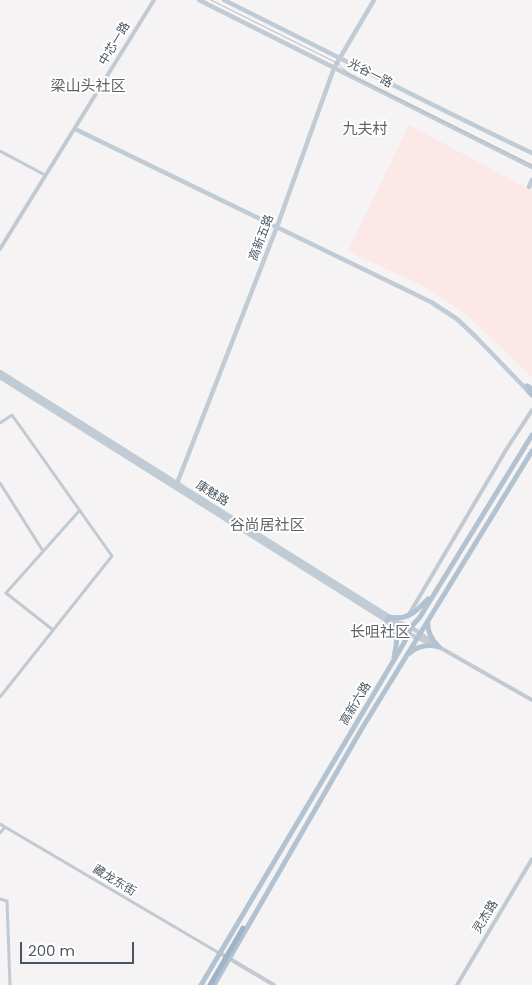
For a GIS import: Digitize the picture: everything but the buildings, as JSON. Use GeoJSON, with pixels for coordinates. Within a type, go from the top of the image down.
{"type":"FeatureCollection","features":[{"type":"Feature","properties":{"kind":"highway"},"geometry":{"type":"LineString","coordinates":[[210,985],[243,928]]}},
{"type":"Feature","properties":{"kind":"main road","name":"光谷一路"},"geometry":{"type":"LineString","coordinates":[[199,0],[532,167]]}},
{"type":"Feature","properties":{"kind":"main road","name":"光谷一路"},"geometry":{"type":"LineString","coordinates":[[224,0],[532,153]]}},
{"type":"Feature","properties":{"kind":"main road","name":"高新五路"},"geometry":{"type":"LineString","coordinates":[[176,485],[278,225],[334,68],[374,0]]}},
{"type":"Feature","properties":{"kind":"main road"},"geometry":{"type":"LineString","coordinates":[[75,127],[433,300],[458,317],[531,391]]}},
{"type":"Feature","properties":{"kind":"main road"},"geometry":{"type":"LineString","coordinates":[[525,162],[532,171]]}},
{"type":"Feature","properties":{"kind":"main road"},"geometry":{"type":"LineString","coordinates":[[532,180],[529,187],[532,185]]}},
{"type":"Feature","properties":{"kind":"main road","name":"康魅路"},"geometry":{"type":"LineString","coordinates":[[0,372],[388,619],[408,634],[419,636],[439,647]]}},
{"type":"Feature","properties":{"kind":"main road","name":"康魅路"},"geometry":{"type":"LineString","coordinates":[[0,377],[176,485]]}},
{"type":"Feature","properties":{"kind":"main road"},"geometry":{"type":"LineString","coordinates":[[528,442],[532,430]]}},
{"type":"Feature","properties":{"kind":"main road","name":"高新六路"},"geometry":{"type":"LineString","coordinates":[[202,985],[408,634],[532,435]]}},
{"type":"Feature","properties":{"kind":"main road","name":"高新六路"},"geometry":{"type":"LineString","coordinates":[[214,985],[361,730],[532,451]]}},
{"type":"Feature","properties":{"kind":"main road"},"geometry":{"type":"LineString","coordinates":[[388,619],[400,619],[408,616],[434,594]]}},
{"type":"Feature","properties":{"kind":"main road"},"geometry":{"type":"LineString","coordinates":[[429,618],[429,633],[439,647]]}},
{"type":"Feature","properties":{"kind":"main road"},"geometry":{"type":"LineString","coordinates":[[388,619],[394,628],[397,640],[393,662]]}},
{"type":"Feature","properties":{"kind":"main road","name":"康魅路"},"geometry":{"type":"LineString","coordinates":[[388,619],[412,628],[419,636]]}},
{"type":"Feature","properties":{"kind":"main road"},"geometry":{"type":"LineString","coordinates":[[400,665],[410,653],[418,648],[429,645],[439,647]]}},
{"type":"Feature","properties":{"kind":"street","name":"中芯一路"},"geometry":{"type":"LineString","coordinates":[[0,249],[154,0]]}},
{"type":"Feature","properties":{"kind":"street"},"geometry":{"type":"LineString","coordinates":[[0,151],[45,175]]}},
{"type":"Feature","properties":{"kind":"street"},"geometry":{"type":"LineString","coordinates":[[408,616],[506,450],[532,410]]}},
{"type":"Feature","properties":{"kind":"street"},"geometry":{"type":"LineString","coordinates":[[0,423],[12,415],[112,556],[0,698]]}},
{"type":"Feature","properties":{"kind":"street"},"geometry":{"type":"LineString","coordinates":[[0,483],[44,551]]}},
{"type":"Feature","properties":{"kind":"street"},"geometry":{"type":"LineString","coordinates":[[53,630],[6,593],[80,510]]}},
{"type":"Feature","properties":{"kind":"street","name":"康魅路"},"geometry":{"type":"LineString","coordinates":[[439,647],[532,700]]}},
{"type":"Feature","properties":{"kind":"street","name":"藏龙东街"},"geometry":{"type":"LineString","coordinates":[[0,824],[220,953]]}},
{"type":"Feature","properties":{"kind":"street"},"geometry":{"type":"LineString","coordinates":[[0,834],[5,827]]}},
{"type":"Feature","properties":{"kind":"street","name":"灵杰路"},"geometry":{"type":"LineString","coordinates":[[457,985],[532,859]]}},
{"type":"Feature","properties":{"kind":"street"},"geometry":{"type":"LineString","coordinates":[[0,899],[7,901],[10,985]]}},
{"type":"Feature","properties":{"kind":"street"},"geometry":{"type":"LineString","coordinates":[[220,953],[274,985]]}},
{"type":"Feature","properties":{"kind":"shaded area"},"geometry":{"type":"Polygon","coordinates":[[[409,125],[532,191],[532,377],[469,317],[446,300],[419,284],[348,251],[409,125]]]}},
{"type":"Feature","properties":{"kind":"tram line"},"geometry":{"type":"LineString","coordinates":[[211,0],[337,63],[349,74],[532,165]]}},
{"type":"Feature","properties":{"kind":"district","name":"梁山头社区"},"geometry":{"type":"Point","coordinates":[88,87]}},
{"type":"Feature","properties":{"kind":"district","name":"九夫村"},"geometry":{"type":"Point","coordinates":[365,130]}},
{"type":"Feature","properties":{"kind":"district","name":"谷尚居社区"},"geometry":{"type":"Point","coordinates":[267,526]}},
{"type":"Feature","properties":{"kind":"district","name":"长咀社区"},"geometry":{"type":"Point","coordinates":[380,633]}}]}
